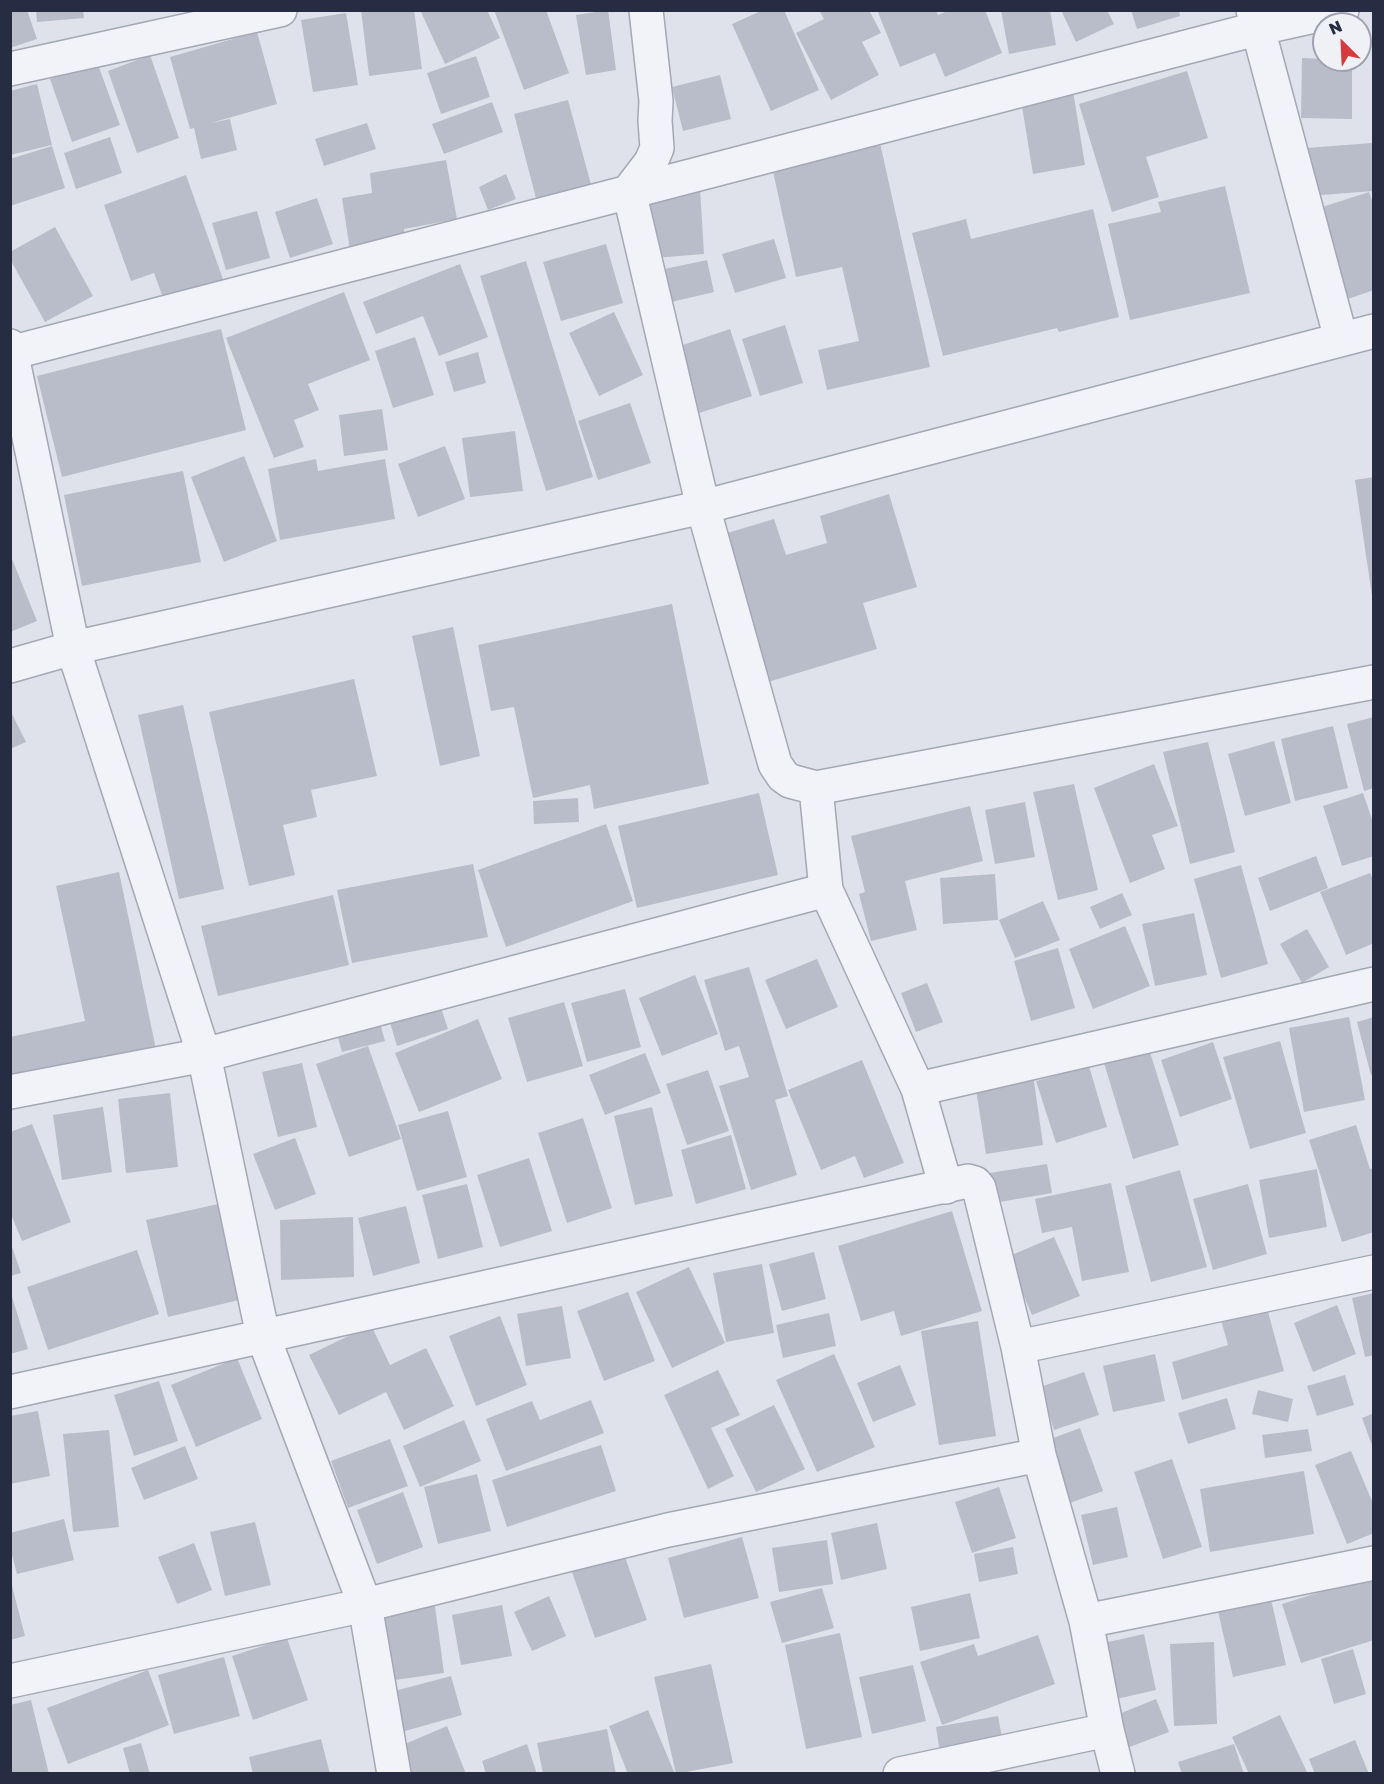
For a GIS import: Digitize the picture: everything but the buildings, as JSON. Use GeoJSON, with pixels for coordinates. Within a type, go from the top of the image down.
{"type":"FeatureCollection","features":[{"type":"Feature","properties":{"kind":"street"},"geometry":{"type":"LineString","coordinates":[[10,69],[280,10]]}},
{"type":"Feature","properties":{"kind":"street"},"geometry":{"type":"LineString","coordinates":[[629,191],[651,162],[657,148],[656,101],[646,10]]}},
{"type":"Feature","properties":{"kind":"street"},"geometry":{"type":"LineString","coordinates":[[394,1773],[365,1605],[263,1336],[204,1055],[73,648],[11,350],[629,191],[1255,20],[1342,10]]}},
{"type":"Feature","properties":{"kind":"street"},"geometry":{"type":"LineString","coordinates":[[1255,20],[1341,339]]}},
{"type":"Feature","properties":{"kind":"street"},"geometry":{"type":"LineString","coordinates":[[629,191],[703,507],[775,764],[778,771],[790,781],[816,788],[1374,682]]}},
{"type":"Feature","properties":{"kind":"street"},"geometry":{"type":"LineString","coordinates":[[10,666],[73,648],[703,507],[1374,331]]}},
{"type":"Feature","properties":{"kind":"street"},"geometry":{"type":"LineString","coordinates":[[816,788],[826,890],[918,1089],[945,1187]]}},
{"type":"Feature","properties":{"kind":"street"},"geometry":{"type":"LineString","coordinates":[[10,1092],[204,1055],[826,890]]}},
{"type":"Feature","properties":{"kind":"street"},"geometry":{"type":"LineString","coordinates":[[918,1089],[1374,984]]}},
{"type":"Feature","properties":{"kind":"street"},"geometry":{"type":"LineString","coordinates":[[10,1392],[968,1181],[975,1183],[979,1188],[1018,1347],[1038,1455],[1086,1621],[1107,1730],[1118,1773]]}},
{"type":"Feature","properties":{"kind":"street"},"geometry":{"type":"LineString","coordinates":[[1018,1347],[1374,1272]]}},
{"type":"Feature","properties":{"kind":"street"},"geometry":{"type":"LineString","coordinates":[[10,1681],[365,1605],[668,1530],[1038,1455]]}},
{"type":"Feature","properties":{"kind":"street"},"geometry":{"type":"LineString","coordinates":[[1086,1621],[1374,1563]]}},
{"type":"Feature","properties":{"kind":"street"},"geometry":{"type":"LineString","coordinates":[[900,1773],[1107,1730]]}}]}
